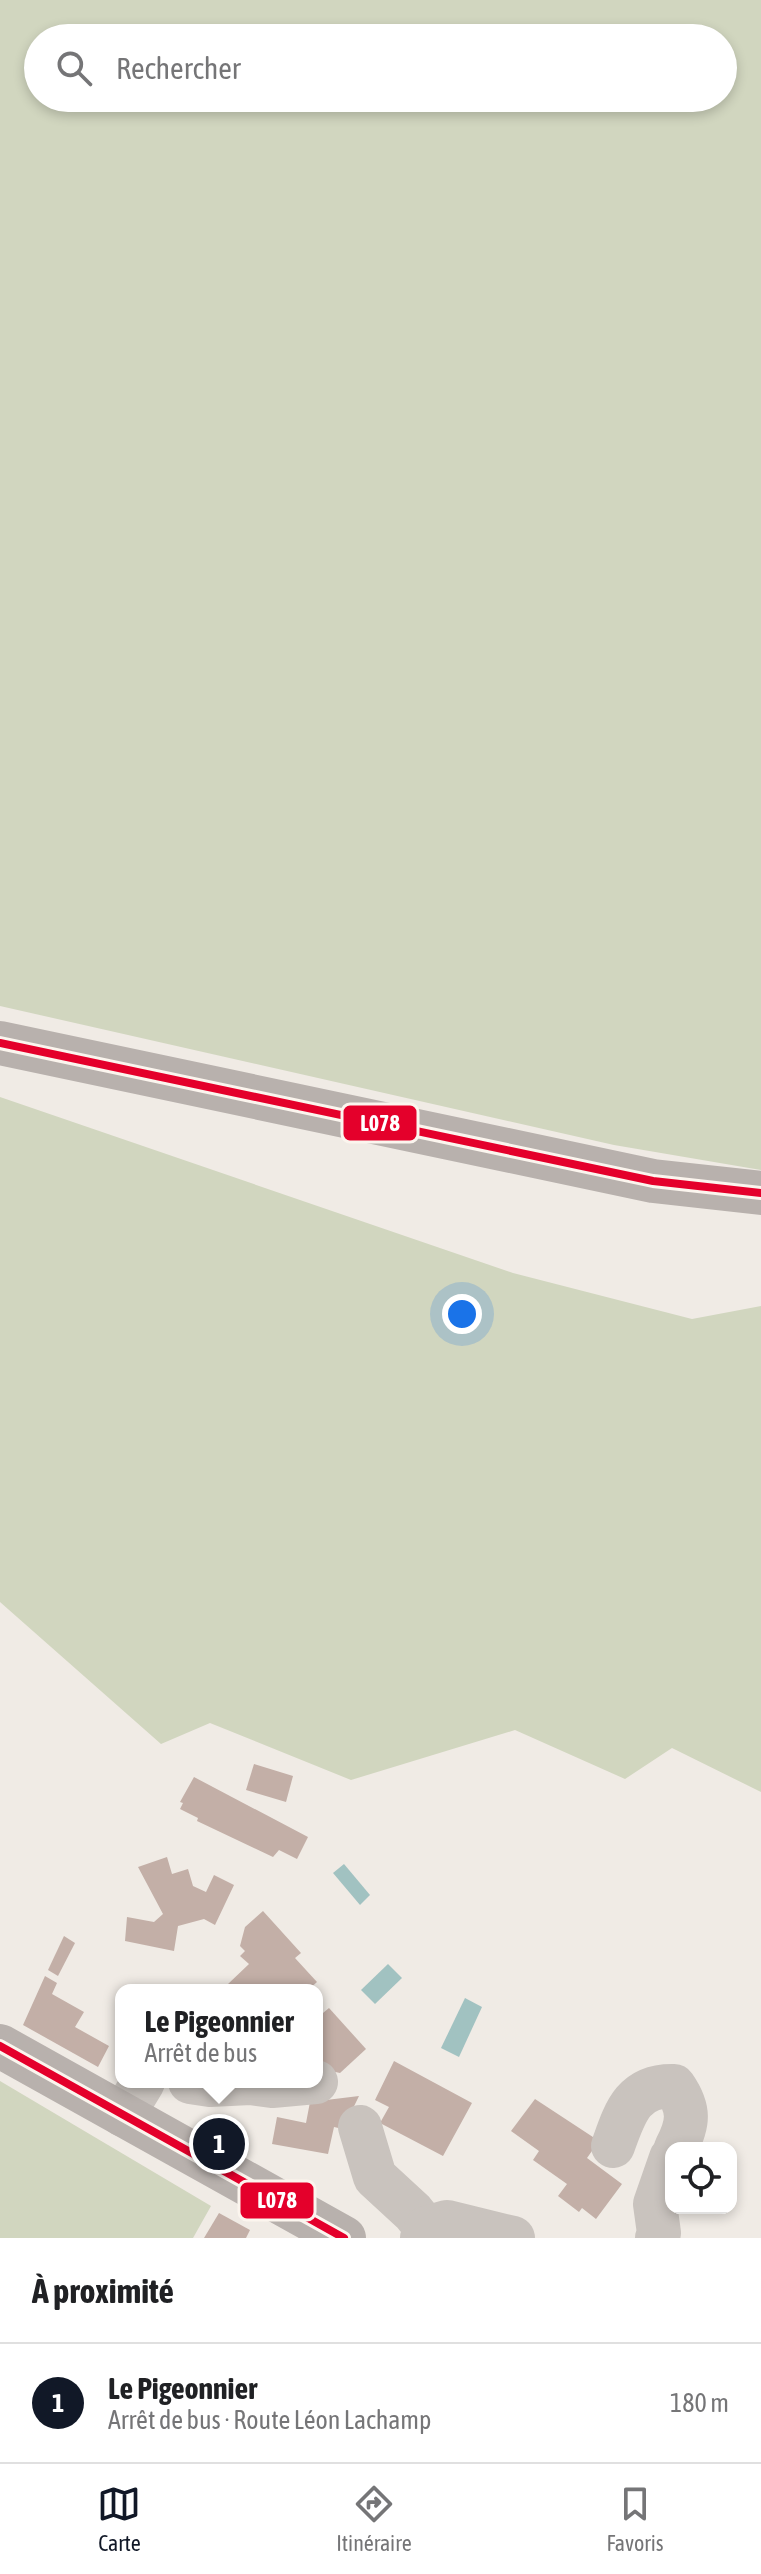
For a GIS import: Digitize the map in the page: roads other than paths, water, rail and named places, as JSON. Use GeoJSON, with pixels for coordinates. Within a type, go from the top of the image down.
{"type":"FeatureCollection","features":[{"type":"Feature","properties":{"kind":"main road"},"geometry":{"type":"LineString","coordinates":[[0,1043],[653,1181],[761,1193]]}},
{"type":"Feature","properties":{"kind":"main road"},"geometry":{"type":"LineString","coordinates":[[0,2046],[133,2098],[320,2232]]}},
{"type":"Feature","properties":{"kind":"lane"},"geometry":{"type":"LineString","coordinates":[[613,2146],[635,2097],[655,2085],[674,2086],[685,2102],[686,2130],[679,2142]]}},
{"type":"Feature","properties":{"kind":"lane"},"geometry":{"type":"LineString","coordinates":[[360,2127],[375,2177],[413,2212],[424,2233],[447,2222],[513,2238]]}},
{"type":"Feature","properties":{"kind":"lane"},"geometry":{"type":"LineString","coordinates":[[664,2236],[655,2204],[665,2175]]}},
{"type":"Feature","properties":{"kind":"water"},"geometry":{"type":"Polygon","coordinates":[[[344,1864],[370,1895],[360,1905],[333,1873],[344,1864]]]}},
{"type":"Feature","properties":{"kind":"water"},"geometry":{"type":"Polygon","coordinates":[[[388,1964],[402,1978],[375,2004],[361,1990],[388,1964]]]}},
{"type":"Feature","properties":{"kind":"water"},"geometry":{"type":"Polygon","coordinates":[[[465,1998],[482,2007],[459,2057],[441,2048],[465,1998]]]}},
{"type":"Feature","properties":{"kind":"place","name":"Le Pigeonnier"},"geometry":{"type":"Point","coordinates":[219,2144]}}]}
